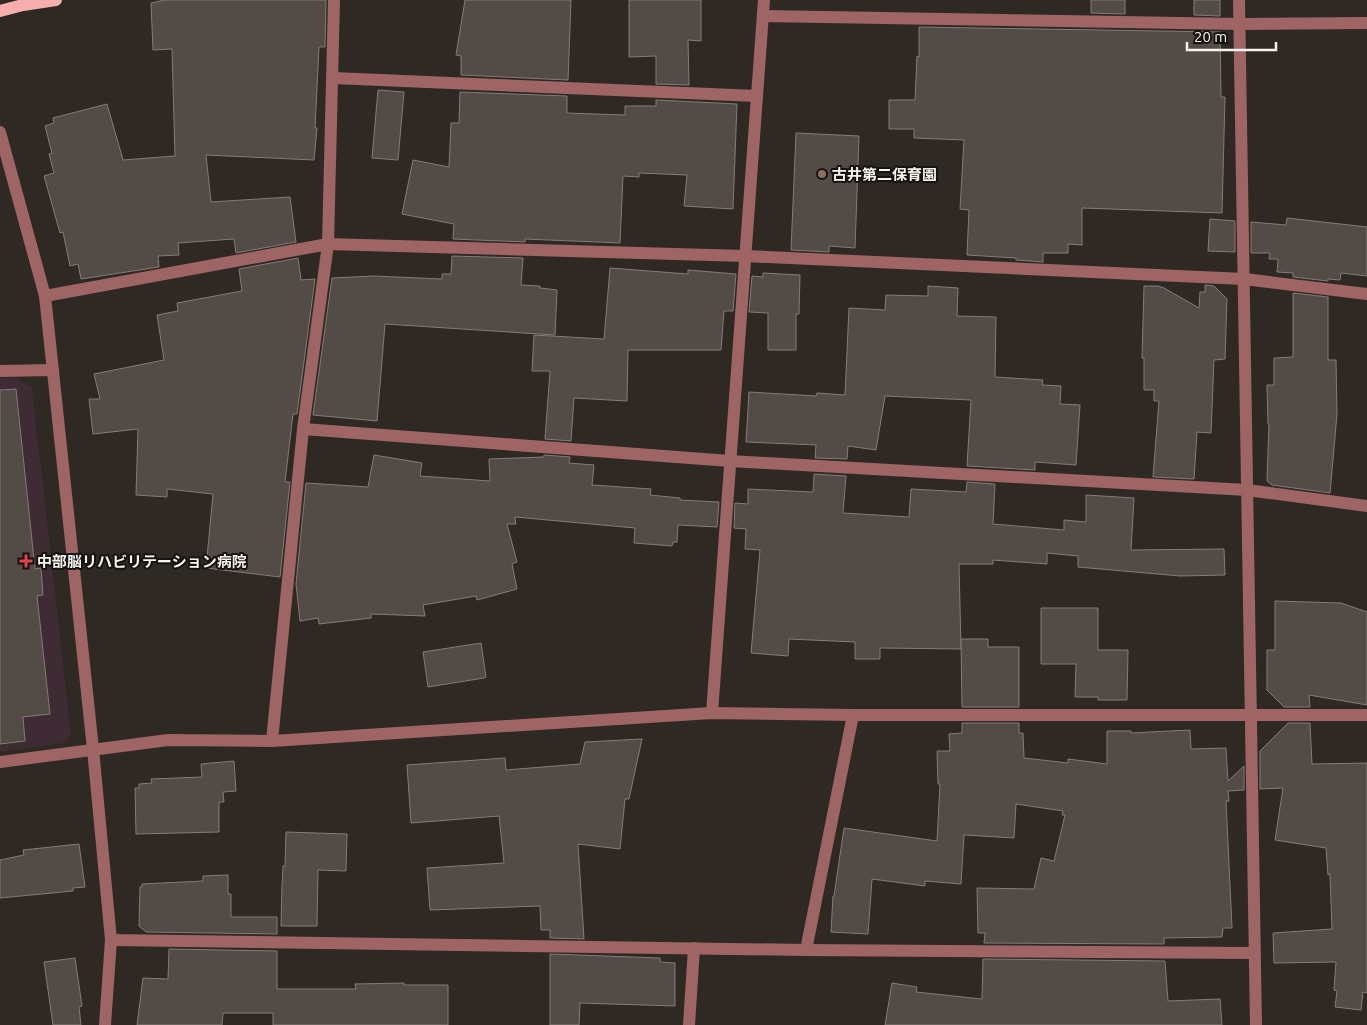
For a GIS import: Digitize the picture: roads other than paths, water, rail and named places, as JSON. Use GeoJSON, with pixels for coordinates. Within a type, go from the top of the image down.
{"type":"FeatureCollection","features":[{"type":"Feature","properties":{"kind":"main road"},"geometry":{"type":"LineString","coordinates":[[0,11],[56,0]]}},
{"type":"Feature","properties":{"kind":"street"},"geometry":{"type":"LineString","coordinates":[[272,741],[303,429],[328,244],[334,0]]}},
{"type":"Feature","properties":{"kind":"street"},"geometry":{"type":"LineString","coordinates":[[712,713],[764,0]]}},
{"type":"Feature","properties":{"kind":"street"},"geometry":{"type":"LineString","coordinates":[[1240,0],[1246,490],[1256,1025]]}},
{"type":"Feature","properties":{"kind":"street"},"geometry":{"type":"LineString","coordinates":[[763,16],[1240,24],[1367,23]]}},
{"type":"Feature","properties":{"kind":"street"},"geometry":{"type":"LineString","coordinates":[[333,78],[757,96]]}},
{"type":"Feature","properties":{"kind":"street"},"geometry":{"type":"LineString","coordinates":[[0,132],[45,296],[93,749],[111,940],[105,1025]]}},
{"type":"Feature","properties":{"kind":"street"},"geometry":{"type":"LineString","coordinates":[[45,296],[328,244],[745,256],[1244,279],[1367,294]]}},
{"type":"Feature","properties":{"kind":"street"},"geometry":{"type":"LineString","coordinates":[[0,371],[53,370]]}},
{"type":"Feature","properties":{"kind":"street"},"geometry":{"type":"LineString","coordinates":[[303,429],[730,461],[1246,490],[1367,506]]}},
{"type":"Feature","properties":{"kind":"street"},"geometry":{"type":"LineString","coordinates":[[0,762],[168,740],[272,741],[712,713],[853,715],[1367,715]]}},
{"type":"Feature","properties":{"kind":"street"},"geometry":{"type":"LineString","coordinates":[[806,950],[853,715]]}},
{"type":"Feature","properties":{"kind":"street"},"geometry":{"type":"LineString","coordinates":[[111,940],[806,950],[1254,953]]}},
{"type":"Feature","properties":{"kind":"street"},"geometry":{"type":"LineString","coordinates":[[689,1025],[694,948]]}},
{"type":"Feature","properties":{"kind":"place","name":"古井第二保育園"},"geometry":{"type":"Point","coordinates":[822,174]}},
{"type":"Feature","properties":{"kind":"place","name":"中部脳リハビリテーション病院"},"geometry":{"type":"Point","coordinates":[26,561]}}]}
